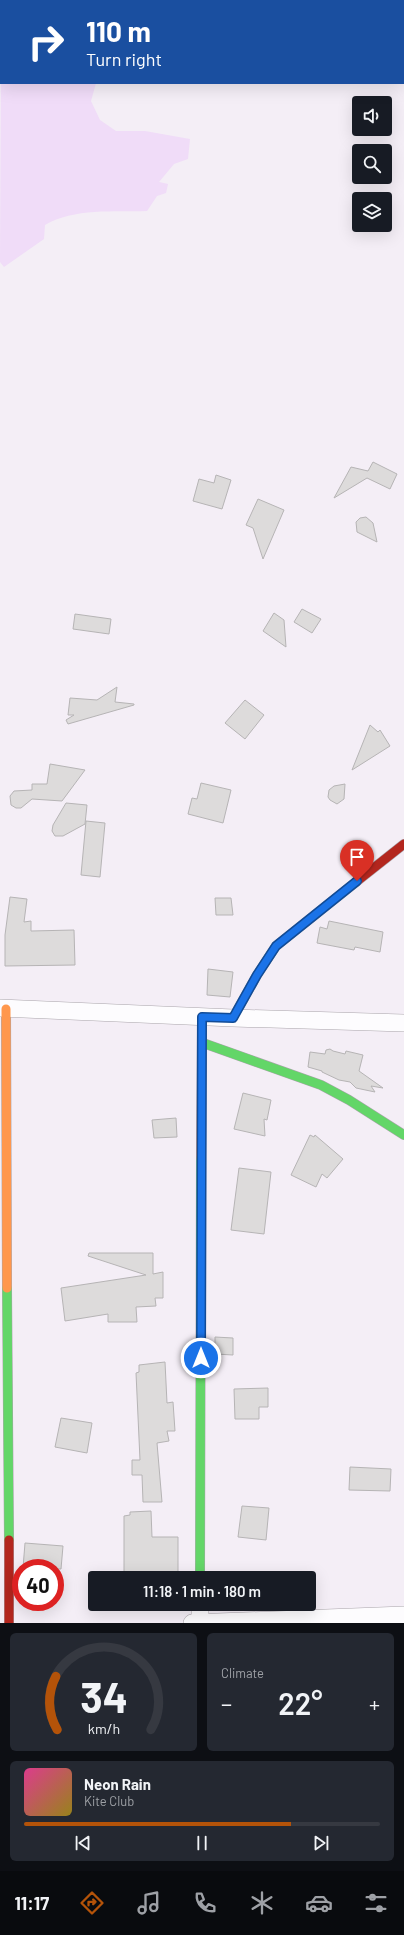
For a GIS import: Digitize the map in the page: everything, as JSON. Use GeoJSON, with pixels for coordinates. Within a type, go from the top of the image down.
{"type":"FeatureCollection","features":[{"type":"Feature","properties":{"kind":"street"},"geometry":{"type":"LineString","coordinates":[[233,1018],[257,975],[276,946],[404,844]]}},
{"type":"Feature","properties":{"kind":"street"},"geometry":{"type":"LineString","coordinates":[[9,1623],[3,1008],[202,1017],[404,1023]]}},
{"type":"Feature","properties":{"kind":"street"},"geometry":{"type":"LineString","coordinates":[[200,1571],[202,1017]]}},
{"type":"Feature","properties":{"kind":"street"},"geometry":{"type":"LineString","coordinates":[[203,1043],[321,1085],[404,1135]]}},
{"type":"Feature","properties":{"kind":"street"},"geometry":{"type":"LineString","coordinates":[[198,1611],[196,1622],[404,1615]]}},
{"type":"Feature","properties":{"kind":"shaded area"},"geometry":{"type":"Polygon","coordinates":[[[1,84],[96,84],[91,101],[100,120],[116,131],[145,131],[190,139],[188,159],[174,164],[159,182],[168,184],[166,193],[157,196],[147,211],[81,213],[56,220],[45,225],[44,239],[4,267],[0,262],[1,84]]]}},
{"type":"Feature","properties":{"kind":"building"},"geometry":{"type":"Polygon","coordinates":[[[373,462],[397,474],[390,489],[367,478],[334,498],[351,467],[368,471],[373,462]]]}},
{"type":"Feature","properties":{"kind":"building"},"geometry":{"type":"Polygon","coordinates":[[[216,475],[231,480],[222,509],[193,501],[199,479],[214,483],[216,475]]]}},
{"type":"Feature","properties":{"kind":"building"},"geometry":{"type":"Polygon","coordinates":[[[258,499],[284,510],[263,559],[253,528],[246,525],[258,499]]]}},
{"type":"Feature","properties":{"kind":"building"},"geometry":{"type":"Polygon","coordinates":[[[366,517],[373,523],[377,542],[357,532],[356,522],[360,518],[366,517]]]}},
{"type":"Feature","properties":{"kind":"building"},"geometry":{"type":"Polygon","coordinates":[[[302,609],[321,619],[312,633],[294,622],[302,609]]]}},
{"type":"Feature","properties":{"kind":"building"},"geometry":{"type":"Polygon","coordinates":[[[274,613],[284,620],[286,647],[263,631],[274,613]]]}},
{"type":"Feature","properties":{"kind":"building"},"geometry":{"type":"Polygon","coordinates":[[[75,614],[111,619],[109,634],[73,629],[75,614]]]}},
{"type":"Feature","properties":{"kind":"building"},"geometry":{"type":"Polygon","coordinates":[[[117,687],[115,702],[134,705],[68,724],[66,720],[74,715],[68,715],[70,698],[97,700],[117,687]]]}},
{"type":"Feature","properties":{"kind":"building"},"geometry":{"type":"Polygon","coordinates":[[[245,700],[264,715],[245,739],[225,723],[245,700]]]}},
{"type":"Feature","properties":{"kind":"building"},"geometry":{"type":"Polygon","coordinates":[[[370,725],[378,732],[380,730],[390,746],[352,770],[370,725]]]}},
{"type":"Feature","properties":{"kind":"building"},"geometry":{"type":"Polygon","coordinates":[[[50,764],[85,770],[62,801],[32,799],[21,808],[16,808],[11,805],[10,796],[14,791],[32,790],[32,784],[47,784],[50,764]]]}},
{"type":"Feature","properties":{"kind":"building"},"geometry":{"type":"Polygon","coordinates":[[[201,783],[231,790],[223,823],[188,814],[192,798],[197,799],[201,783]]]}},
{"type":"Feature","properties":{"kind":"building"},"geometry":{"type":"Polygon","coordinates":[[[345,784],[344,799],[337,804],[330,800],[328,797],[329,790],[334,786],[345,784]]]}},
{"type":"Feature","properties":{"kind":"building"},"geometry":{"type":"Polygon","coordinates":[[[66,803],[87,805],[85,824],[63,836],[55,836],[52,831],[53,825],[66,803]]]}},
{"type":"Feature","properties":{"kind":"building"},"geometry":{"type":"Polygon","coordinates":[[[86,821],[105,823],[100,877],[81,875],[86,821]]]}},
{"type":"Feature","properties":{"kind":"building"},"geometry":{"type":"Polygon","coordinates":[[[10,897],[27,899],[24,922],[31,921],[31,931],[74,930],[75,965],[5,966],[5,935],[10,897]]]}},
{"type":"Feature","properties":{"kind":"building"},"geometry":{"type":"Polygon","coordinates":[[[215,898],[231,898],[233,915],[216,915],[215,898]]]}},
{"type":"Feature","properties":{"kind":"building"},"geometry":{"type":"Polygon","coordinates":[[[329,921],[383,932],[380,952],[355,947],[354,950],[317,943],[320,927],[327,929],[329,921]]]}},
{"type":"Feature","properties":{"kind":"building"},"geometry":{"type":"Polygon","coordinates":[[[208,969],[233,972],[230,997],[207,995],[208,969]]]}},
{"type":"Feature","properties":{"kind":"building"},"geometry":{"type":"Polygon","coordinates":[[[330,1049],[345,1054],[346,1051],[363,1055],[359,1071],[383,1088],[371,1086],[375,1092],[356,1088],[350,1082],[339,1080],[322,1071],[308,1067],[310,1052],[325,1054],[326,1050],[330,1049]]]}},
{"type":"Feature","properties":{"kind":"building"},"geometry":{"type":"Polygon","coordinates":[[[243,1093],[271,1100],[267,1120],[264,1119],[265,1136],[234,1129],[243,1093]]]}},
{"type":"Feature","properties":{"kind":"building"},"geometry":{"type":"Polygon","coordinates":[[[176,1118],[177,1137],[154,1138],[152,1120],[176,1118]]]}},
{"type":"Feature","properties":{"kind":"building"},"geometry":{"type":"Polygon","coordinates":[[[310,1135],[314,1137],[315,1135],[343,1159],[327,1178],[322,1174],[316,1187],[291,1175],[310,1135]]]}},
{"type":"Feature","properties":{"kind":"building"},"geometry":{"type":"Polygon","coordinates":[[[239,1168],[271,1172],[264,1234],[231,1230],[239,1168]]]}},
{"type":"Feature","properties":{"kind":"building"},"geometry":{"type":"Polygon","coordinates":[[[89,1253],[153,1253],[153,1274],[163,1272],[163,1298],[155,1298],[156,1306],[136,1307],[137,1322],[108,1322],[108,1314],[65,1321],[61,1288],[146,1275],[88,1256],[89,1253]]]}},
{"type":"Feature","properties":{"kind":"building"},"geometry":{"type":"Polygon","coordinates":[[[215,1337],[233,1338],[233,1355],[215,1354],[215,1337]]]}},
{"type":"Feature","properties":{"kind":"building"},"geometry":{"type":"Polygon","coordinates":[[[165,1362],[167,1403],[173,1402],[175,1431],[167,1431],[169,1441],[157,1443],[162,1502],[143,1502],[142,1475],[132,1475],[132,1460],[140,1460],[136,1373],[139,1372],[139,1365],[165,1362]]]}},
{"type":"Feature","properties":{"kind":"building"},"geometry":{"type":"Polygon","coordinates":[[[268,1388],[268,1407],[259,1407],[259,1419],[235,1419],[234,1389],[268,1388]]]}},
{"type":"Feature","properties":{"kind":"building"},"geometry":{"type":"Polygon","coordinates":[[[61,1418],[92,1423],[87,1453],[55,1447],[61,1418]]]}},
{"type":"Feature","properties":{"kind":"building"},"geometry":{"type":"Polygon","coordinates":[[[350,1467],[391,1469],[390,1491],[349,1490],[350,1467]]]}},
{"type":"Feature","properties":{"kind":"building"},"geometry":{"type":"Polygon","coordinates":[[[242,1506],[269,1508],[266,1540],[238,1537],[242,1506]]]}},
{"type":"Feature","properties":{"kind":"building"},"geometry":{"type":"Polygon","coordinates":[[[151,1511],[152,1537],[178,1537],[178,1571],[124,1571],[124,1516],[130,1515],[130,1512],[151,1511]]]}},
{"type":"Feature","properties":{"kind":"building"},"geometry":{"type":"Polygon","coordinates":[[[25,1543],[63,1546],[62,1559],[24,1559],[25,1543]]]}},
{"type":"Feature","properties":{"kind":"traffic: fast"},"geometry":{"type":"LineString","coordinates":[[233,1018],[257,975],[276,946],[356,882]]}},
{"type":"Feature","properties":{"kind":"traffic: fast"},"geometry":{"type":"LineString","coordinates":[[203,1043],[321,1085],[349,1100],[404,1135]]}},
{"type":"Feature","properties":{"kind":"traffic: fast"},"geometry":{"type":"LineString","coordinates":[[200,1571],[201,1158]]}},
{"type":"Feature","properties":{"kind":"traffic: fast"},"geometry":{"type":"LineString","coordinates":[[7,1288],[9,1540]]}},
{"type":"Feature","properties":{"kind":"traffic: slow"},"geometry":{"type":"LineString","coordinates":[[6,1009],[7,1288]]}},
{"type":"Feature","properties":{"kind":"traffic: slow"},"geometry":{"type":"LineString","coordinates":[[201,1158],[202,1017]]}},
{"type":"Feature","properties":{"kind":"traffic: jam"},"geometry":{"type":"LineString","coordinates":[[356,882],[404,844]]}},
{"type":"Feature","properties":{"kind":"traffic: jam"},"geometry":{"type":"LineString","coordinates":[[9,1540],[9,1623]]}},
{"type":"Feature","properties":{"kind":"route"},"geometry":{"type":"LineString","coordinates":[[201,1358],[202,1017],[233,1018],[257,975],[276,946],[357,881]]}}]}
